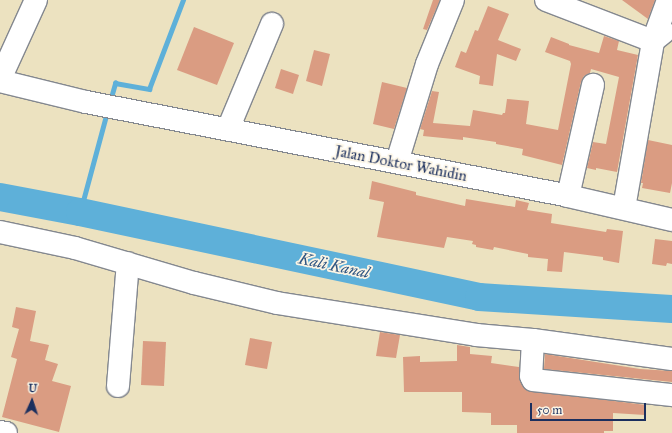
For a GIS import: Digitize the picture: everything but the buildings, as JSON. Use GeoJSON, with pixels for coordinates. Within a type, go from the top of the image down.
{"type":"FeatureCollection","features":[{"type":"Feature","properties":{"kind":"street"},"geometry":{"type":"LineString","coordinates":[[0,80],[36,0]]}},
{"type":"Feature","properties":{"kind":"street"},"geometry":{"type":"LineString","coordinates":[[397,162],[427,64],[453,0]]}},
{"type":"Feature","properties":{"kind":"street"},"geometry":{"type":"LineString","coordinates":[[546,0],[653,41]]}},
{"type":"Feature","properties":{"kind":"street"},"geometry":{"type":"LineString","coordinates":[[624,208],[653,41],[668,0]]}},
{"type":"Feature","properties":{"kind":"street"},"geometry":{"type":"LineString","coordinates":[[228,130],[272,24]]}},
{"type":"Feature","properties":{"kind":"street"},"geometry":{"type":"LineString","coordinates":[[653,41],[672,25]]}},
{"type":"Feature","properties":{"kind":"street","name":"Jalan Doktor Wahidin"},"geometry":{"type":"LineString","coordinates":[[0,80],[86,102],[568,196],[672,220]]}},
{"type":"Feature","properties":{"kind":"street"},"geometry":{"type":"LineString","coordinates":[[568,196],[593,85]]}},
{"type":"Feature","properties":{"kind":"street"},"geometry":{"type":"LineString","coordinates":[[0,232],[75,248],[194,283],[277,303],[476,335],[533,340],[672,359]]}},
{"type":"Feature","properties":{"kind":"street"},"geometry":{"type":"LineString","coordinates":[[118,386],[128,263]]}},
{"type":"Feature","properties":{"kind":"street"},"geometry":{"type":"LineString","coordinates":[[533,340],[531,376],[533,380],[672,395]]}},
{"type":"Feature","properties":{"kind":"street"},"geometry":{"type":"LineString","coordinates":[[0,432],[6,433]]}},
{"type":"Feature","properties":{"kind":"waterway"},"geometry":{"type":"LineString","coordinates":[[110,101],[115,83],[149,89],[183,0]]}},
{"type":"Feature","properties":{"kind":"waterway"},"geometry":{"type":"LineString","coordinates":[[80,212],[107,112]]}},
{"type":"Feature","properties":{"kind":"waterway","name":"Kali Kanal"},"geometry":{"type":"LineString","coordinates":[[0,197],[80,212],[479,297],[672,309]]}}]}
